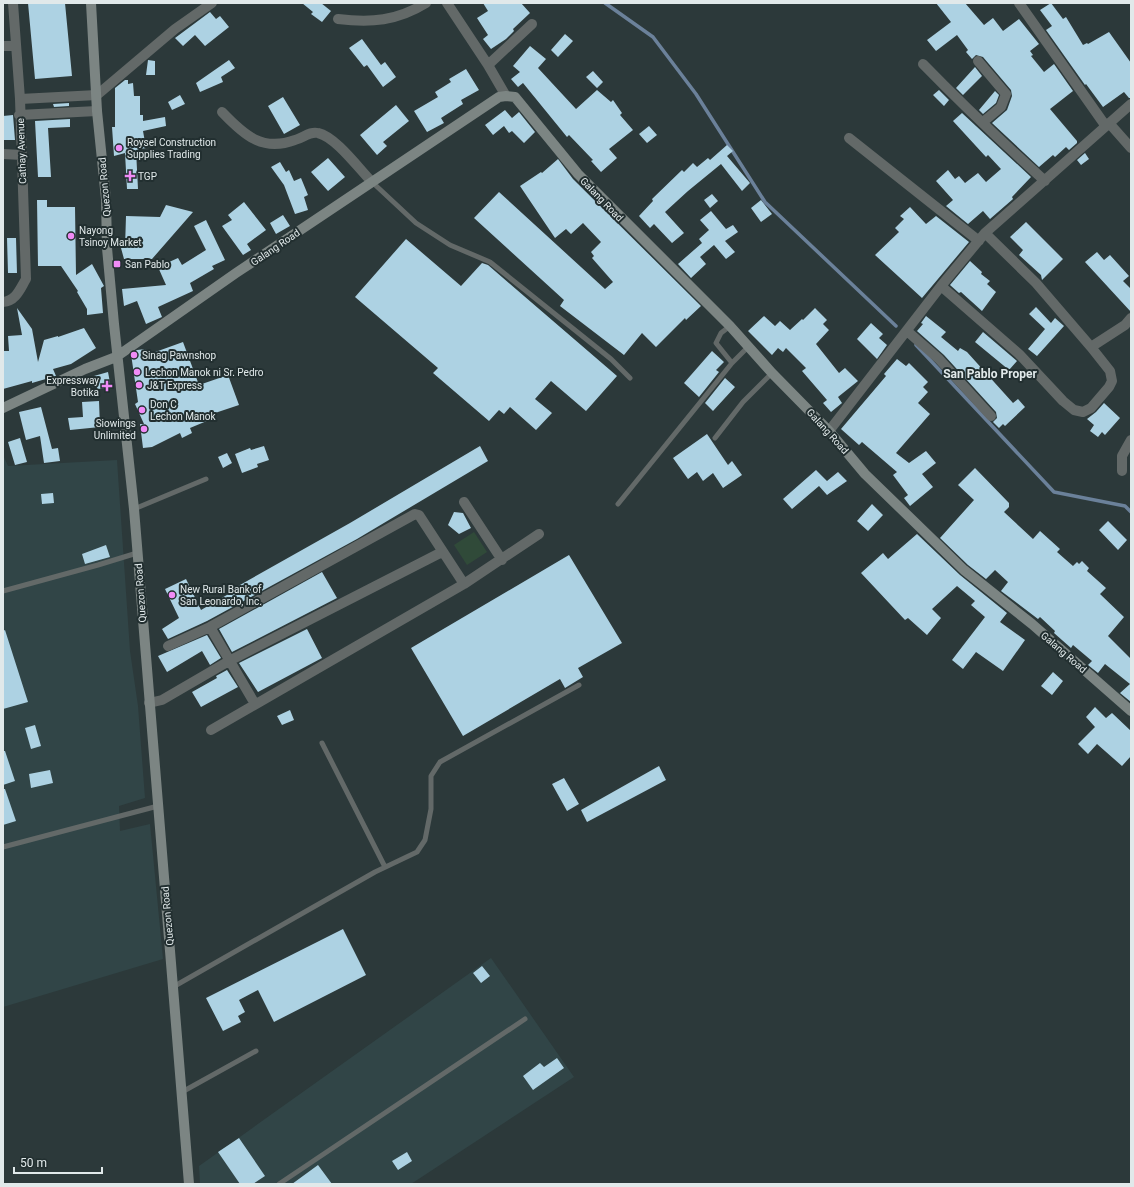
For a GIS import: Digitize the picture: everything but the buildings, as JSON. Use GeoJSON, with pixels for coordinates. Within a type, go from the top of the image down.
{"type":"FeatureCollection","features":[{"type":"Feature","properties":{"kind":"street","name":"Cathay Avenue"},"geometry":{"type":"LineString","coordinates":[[3,302],[16,296],[26,279],[20,99],[13,3]]}},
{"type":"Feature","properties":{"kind":"street","name":"Quezon Road"},"geometry":{"type":"LineString","coordinates":[[91,3],[97,111],[106,199],[107,248],[116,357],[134,509],[189,1184]]}},
{"type":"Feature","properties":{"kind":"street"},"geometry":{"type":"LineString","coordinates":[[20,99],[97,95],[175,29],[212,3]]}},
{"type":"Feature","properties":{"kind":"street"},"geometry":{"type":"LineString","coordinates":[[338,19],[364,22],[390,19],[415,10],[426,3]]}},
{"type":"Feature","properties":{"kind":"street"},"geometry":{"type":"LineString","coordinates":[[447,3],[488,65],[506,96]]}},
{"type":"Feature","properties":{"kind":"street"},"geometry":{"type":"LineString","coordinates":[[1019,3],[1107,124],[1131,148]]}},
{"type":"Feature","properties":{"kind":"street"},"geometry":{"type":"LineString","coordinates":[[488,65],[532,24]]}},
{"type":"Feature","properties":{"kind":"street"},"geometry":{"type":"LineString","coordinates":[[3,46],[16,46]]}},
{"type":"Feature","properties":{"kind":"street"},"geometry":{"type":"LineString","coordinates":[[978,61],[1006,94],[1001,107],[983,122]]}},
{"type":"Feature","properties":{"kind":"street"},"geometry":{"type":"LineString","coordinates":[[923,64],[1007,147],[1045,181]]}},
{"type":"Feature","properties":{"kind":"street","name":"Galang Road"},"geometry":{"type":"LineString","coordinates":[[3,408],[85,369],[116,357],[236,273],[499,97],[515,97],[578,174],[730,326],[772,373],[829,431],[865,474],[964,570],[1032,624],[1131,711]]}},
{"type":"Feature","properties":{"kind":"street"},"geometry":{"type":"LineString","coordinates":[[829,431],[941,286],[982,237],[1131,104]]}},
{"type":"Feature","properties":{"kind":"street"},"geometry":{"type":"LineString","coordinates":[[20,115],[97,111]]}},
{"type":"Feature","properties":{"kind":"street"},"geometry":{"type":"LineString","coordinates":[[222,112],[243,133],[265,144],[279,145],[310,134],[318,133],[328,138],[372,182]]}},
{"type":"Feature","properties":{"kind":"street"},"geometry":{"type":"LineString","coordinates":[[849,138],[982,237],[1036,283],[1092,347],[1110,371],[1112,381],[1109,387],[1091,408],[1079,412],[1074,410],[1063,401],[1019,354],[980,322],[941,286]]}},
{"type":"Feature","properties":{"kind":"street"},"geometry":{"type":"LineString","coordinates":[[3,154],[22,155]]}},
{"type":"Feature","properties":{"kind":"street"},"geometry":{"type":"LineString","coordinates":[[1092,347],[1124,325],[1131,318]]}},
{"type":"Feature","properties":{"kind":"street"},"geometry":{"type":"LineString","coordinates":[[907,331],[939,359],[991,416]]}},
{"type":"Feature","properties":{"kind":"street"},"geometry":{"type":"LineString","coordinates":[[1122,471],[1122,456],[1131,440]]}},
{"type":"Feature","properties":{"kind":"street"},"geometry":{"type":"LineString","coordinates":[[464,502],[502,560]]}},
{"type":"Feature","properties":{"kind":"street"},"geometry":{"type":"LineString","coordinates":[[168,646],[210,627],[415,514],[419,514],[442,552],[464,584]]}},
{"type":"Feature","properties":{"kind":"street"},"geometry":{"type":"LineString","coordinates":[[211,730],[464,584],[539,534]]}},
{"type":"Feature","properties":{"kind":"street"},"geometry":{"type":"LineString","coordinates":[[149,703],[162,700],[229,661],[442,552]]}},
{"type":"Feature","properties":{"kind":"street"},"geometry":{"type":"LineString","coordinates":[[210,627],[255,704]]}},
{"type":"Feature","properties":{"kind":"lane"},"geometry":{"type":"LineString","coordinates":[[372,182],[416,223],[450,245],[490,262],[611,359],[630,378]]}},
{"type":"Feature","properties":{"kind":"lane"},"geometry":{"type":"LineString","coordinates":[[730,326],[721,333],[716,343],[732,363]]}},
{"type":"Feature","properties":{"kind":"lane"},"geometry":{"type":"LineString","coordinates":[[618,504],[732,363],[748,347]]}},
{"type":"Feature","properties":{"kind":"lane"},"geometry":{"type":"LineString","coordinates":[[715,438],[743,402],[772,373]]}},
{"type":"Feature","properties":{"kind":"lane"},"geometry":{"type":"LineString","coordinates":[[134,509],[206,479]]}},
{"type":"Feature","properties":{"kind":"lane"},"geometry":{"type":"LineString","coordinates":[[3,591],[98,566],[137,553]]}},
{"type":"Feature","properties":{"kind":"lane"},"geometry":{"type":"LineString","coordinates":[[173,987],[386,867],[417,852],[425,840],[431,809],[431,776],[440,762],[579,685]]}},
{"type":"Feature","properties":{"kind":"lane"},"geometry":{"type":"LineString","coordinates":[[322,743],[386,867]]}},
{"type":"Feature","properties":{"kind":"lane"},"geometry":{"type":"LineString","coordinates":[[3,847],[158,806]]}},
{"type":"Feature","properties":{"kind":"lane"},"geometry":{"type":"LineString","coordinates":[[279,1184],[525,1019]]}},
{"type":"Feature","properties":{"kind":"lane"},"geometry":{"type":"LineString","coordinates":[[182,1092],[256,1051]]}},
{"type":"Feature","properties":{"kind":"shaded area"},"geometry":{"type":"Polygon","coordinates":[[[3,455],[8,466],[117,460],[130,651],[138,706],[145,798],[119,806],[120,831],[150,824],[163,959],[3,1007],[3,455]]]}},
{"type":"Feature","properties":{"kind":"shaded area"},"geometry":{"type":"Polygon","coordinates":[[[491,958],[574,1077],[411,1184],[200,1184],[199,1166],[491,958]]]}},
{"type":"Feature","properties":{"kind":"green space"},"geometry":{"type":"Polygon","coordinates":[[[474,532],[487,552],[467,565],[454,545],[474,532]]]}},
{"type":"Feature","properties":{"kind":"waterway"},"geometry":{"type":"LineString","coordinates":[[605,3],[653,37],[696,94],[765,202],[896,326]]}},
{"type":"Feature","properties":{"kind":"waterway"},"geometry":{"type":"LineString","coordinates":[[916,345],[1054,492],[1125,506],[1131,512]]}},
{"type":"Feature","properties":{"kind":"place","name":"Roysel Construction Supplies Trading"},"geometry":{"type":"Point","coordinates":[119,148]}},
{"type":"Feature","properties":{"kind":"place","name":"TGP"},"geometry":{"type":"Point","coordinates":[130,176]}},
{"type":"Feature","properties":{"kind":"place","name":"Nayong Tsinoy Market"},"geometry":{"type":"Point","coordinates":[71,236]}},
{"type":"Feature","properties":{"kind":"place","name":"San Pablo"},"geometry":{"type":"Point","coordinates":[117,264]}},
{"type":"Feature","properties":{"kind":"place","name":"Sinag Pawnshop"},"geometry":{"type":"Point","coordinates":[134,355]}},
{"type":"Feature","properties":{"kind":"place","name":"Lechon Manok ni Sr. Pedro"},"geometry":{"type":"Point","coordinates":[137,372]}},
{"type":"Feature","properties":{"kind":"place","name":"J&T Express"},"geometry":{"type":"Point","coordinates":[139,385]}},
{"type":"Feature","properties":{"kind":"place","name":"Expressway Botika"},"geometry":{"type":"Point","coordinates":[107,386]}},
{"type":"Feature","properties":{"kind":"place","name":"Don C Lechon Manok"},"geometry":{"type":"Point","coordinates":[142,410]}},
{"type":"Feature","properties":{"kind":"place","name":"Siowings Unlimited"},"geometry":{"type":"Point","coordinates":[144,429]}},
{"type":"Feature","properties":{"kind":"place","name":"New Rural Bank of San Leonardo, Inc."},"geometry":{"type":"Point","coordinates":[172,595]}},
{"type":"Feature","properties":{"kind":"district","name":"San Pablo Proper"},"geometry":{"type":"Point","coordinates":[990,374]}}]}
